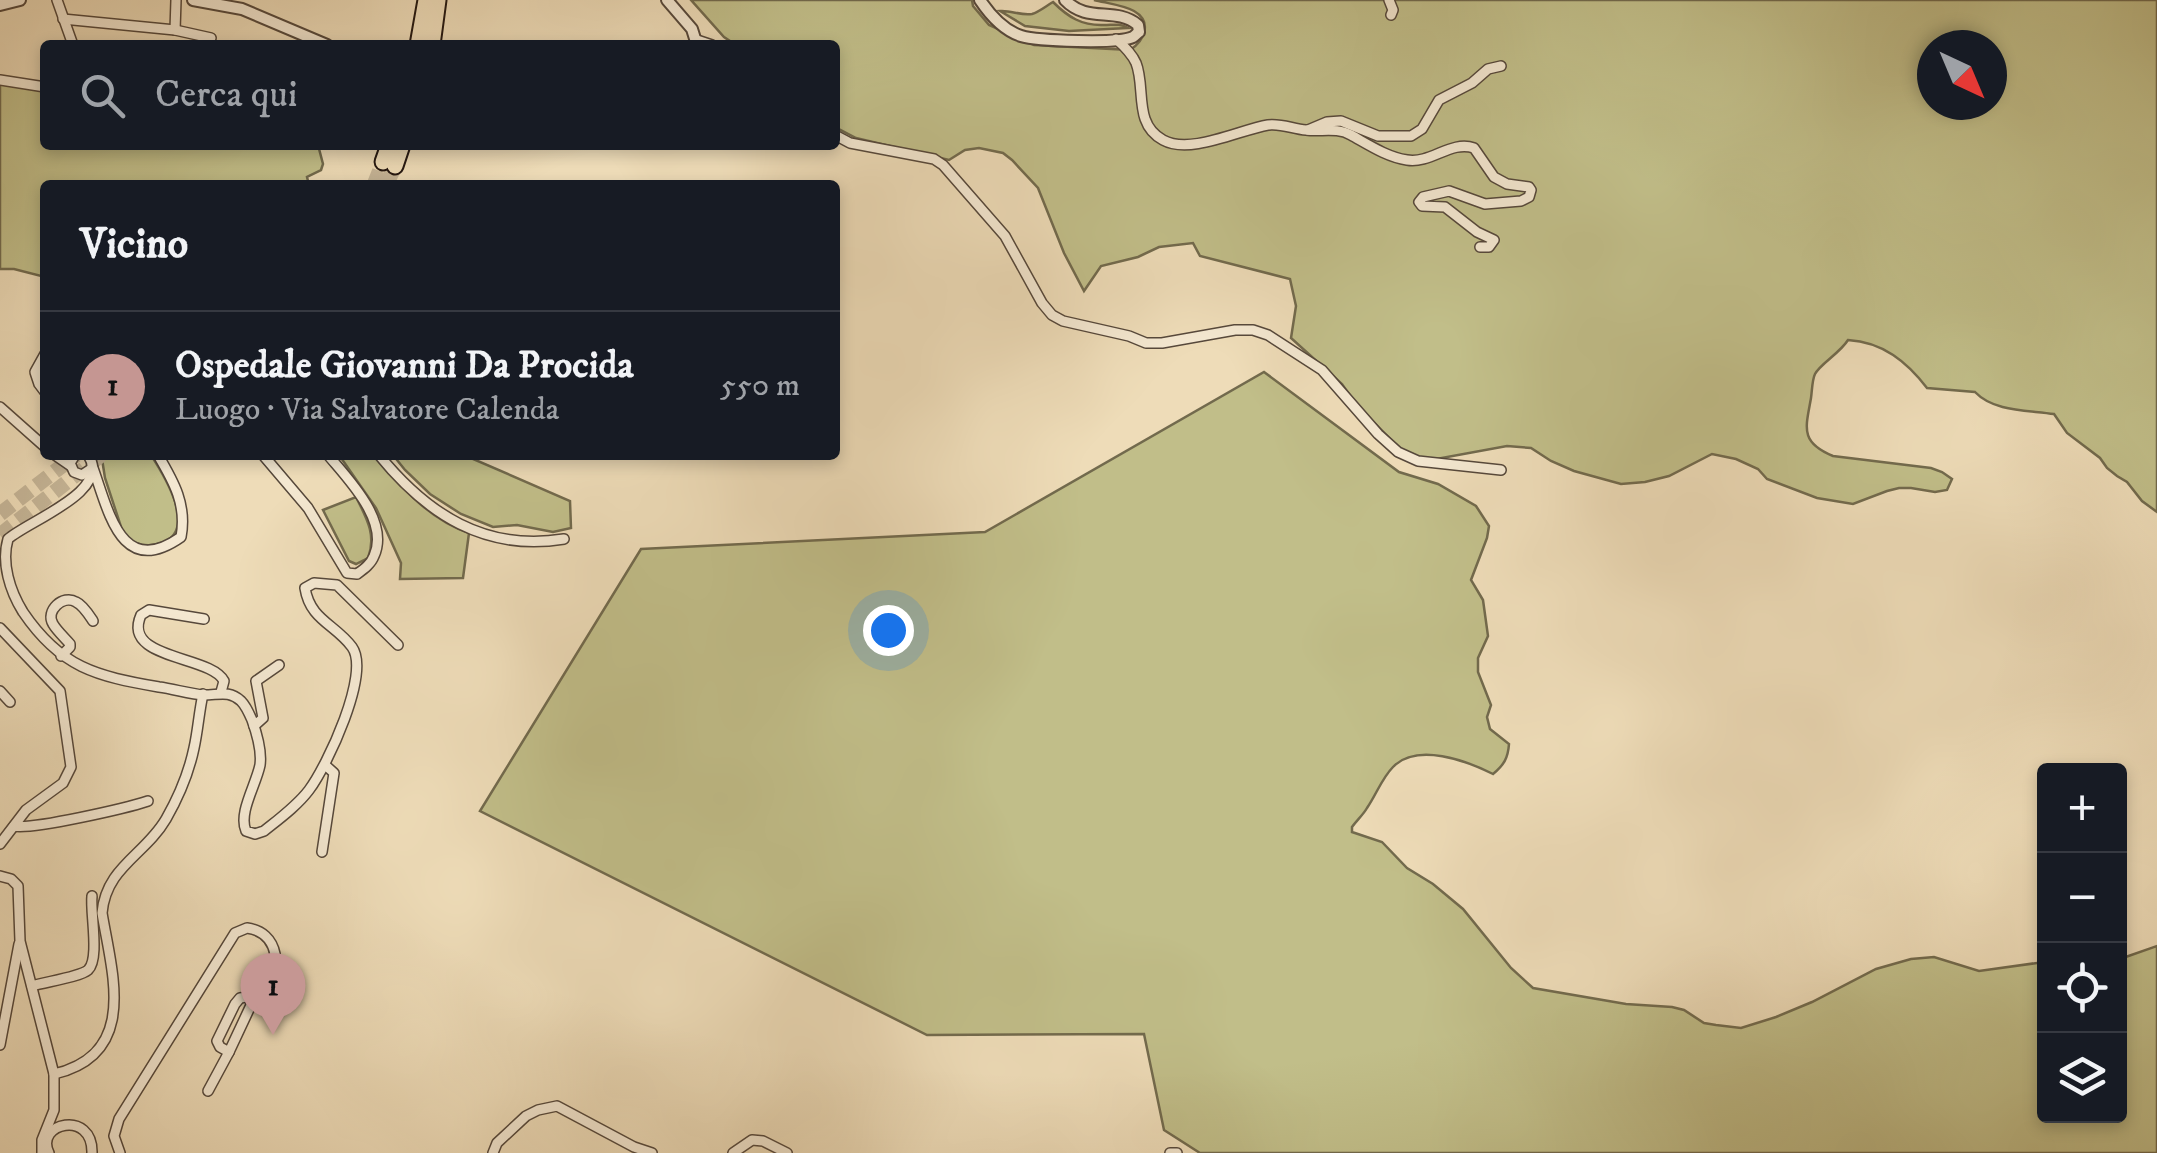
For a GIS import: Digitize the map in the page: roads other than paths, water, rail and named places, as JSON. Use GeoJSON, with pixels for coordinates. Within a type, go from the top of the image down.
{"type":"FeatureCollection","features":[{"type":"Feature","properties":{"kind":"highway"},"geometry":{"type":"LineString","coordinates":[[419,40],[426,0]]}},
{"type":"Feature","properties":{"kind":"highway"},"geometry":{"type":"LineString","coordinates":[[433,40],[438,0]]}},
{"type":"Feature","properties":{"kind":"highway"},"geometry":{"type":"LineString","coordinates":[[390,150],[389,164],[399,150]]}},
{"type":"Feature","properties":{"kind":"street"},"geometry":{"type":"LineString","coordinates":[[0,5],[20,0]]}},
{"type":"Feature","properties":{"kind":"street"},"geometry":{"type":"LineString","coordinates":[[58,0],[71,40]]}},
{"type":"Feature","properties":{"kind":"street"},"geometry":{"type":"LineString","coordinates":[[175,30],[176,0]]}},
{"type":"Feature","properties":{"kind":"street"},"geometry":{"type":"LineString","coordinates":[[193,0],[242,9],[315,40]]}},
{"type":"Feature","properties":{"kind":"street"},"geometry":{"type":"LineString","coordinates":[[667,0],[689,25],[696,40]]}},
{"type":"Feature","properties":{"kind":"street"},"geometry":{"type":"LineString","coordinates":[[980,0],[993,19],[1021,36],[1068,41],[1116,40],[1132,38],[1139,32],[1138,24],[1123,16],[1093,15],[1065,0]]}},
{"type":"Feature","properties":{"kind":"street"},"geometry":{"type":"LineString","coordinates":[[1389,0],[1392,15]]}},
{"type":"Feature","properties":{"kind":"street"},"geometry":{"type":"LineString","coordinates":[[63,20],[175,30],[211,38]]}},
{"type":"Feature","properties":{"kind":"street"},"geometry":{"type":"LineString","coordinates":[[1116,40],[1136,64],[1143,114],[1151,130],[1165,142],[1206,142],[1271,124],[1340,130],[1410,161],[1461,145],[1474,148],[1494,177],[1507,184],[1528,187],[1529,196],[1521,201],[1486,204],[1449,192],[1423,197],[1419,202],[1422,206],[1445,206],[1477,232],[1494,240],[1490,248],[1480,246]]}},
{"type":"Feature","properties":{"kind":"street"},"geometry":{"type":"LineString","coordinates":[[1306,130],[1342,121],[1378,136],[1410,136],[1422,129],[1439,100],[1472,83],[1488,69],[1501,66]]}},
{"type":"Feature","properties":{"kind":"street"},"geometry":{"type":"LineString","coordinates":[[0,80],[40,87]]}},
{"type":"Feature","properties":{"kind":"street"},"geometry":{"type":"LineString","coordinates":[[840,138],[934,159],[943,165],[1005,236],[1042,303],[1063,321],[1146,343],[1235,330],[1268,335],[1322,370],[1398,452],[1418,461],[1500,470]]}},
{"type":"Feature","properties":{"kind":"street"},"geometry":{"type":"LineString","coordinates":[[40,363],[35,372],[40,386]]}},
{"type":"Feature","properties":{"kind":"street"},"geometry":{"type":"LineString","coordinates":[[0,407],[40,443]]}},
{"type":"Feature","properties":{"kind":"street"},"geometry":{"type":"LineString","coordinates":[[72,463],[86,474],[90,460]]}},
{"type":"Feature","properties":{"kind":"street"},"geometry":{"type":"LineString","coordinates":[[90,460],[119,536],[131,547],[147,552],[164,548],[181,537],[184,517],[180,500],[161,460]]}},
{"type":"Feature","properties":{"kind":"street"},"geometry":{"type":"LineString","coordinates":[[90,460],[88,482],[77,496],[8,539],[5,557],[14,596],[38,632],[76,665],[108,677],[203,694],[221,692],[244,704],[254,726],[261,761],[243,817],[246,831],[264,831],[308,792],[325,765],[351,702],[358,661],[352,647],[318,616],[307,600],[305,588],[314,583],[337,585],[398,645]]}},
{"type":"Feature","properties":{"kind":"street"},"geometry":{"type":"LineString","coordinates":[[266,460],[308,508],[339,563],[347,572],[358,574],[376,554],[378,540],[373,518],[361,495],[332,460]]}},
{"type":"Feature","properties":{"kind":"street"},"geometry":{"type":"LineString","coordinates":[[383,460],[428,506],[454,523],[480,534],[532,543],[564,540]]}},
{"type":"Feature","properties":{"kind":"street"},"geometry":{"type":"LineString","coordinates":[[72,463],[102,495]]}},
{"type":"Feature","properties":{"kind":"street"},"geometry":{"type":"LineString","coordinates":[[62,505],[71,493],[72,463]]}},
{"type":"Feature","properties":{"kind":"street"},"geometry":{"type":"LineString","coordinates":[[62,656],[70,644],[52,624],[52,609],[73,600],[93,621]]}},
{"type":"Feature","properties":{"kind":"street"},"geometry":{"type":"LineString","coordinates":[[204,619],[149,610],[141,614],[138,626],[156,650],[218,671],[224,681],[221,692]]}},
{"type":"Feature","properties":{"kind":"street"},"geometry":{"type":"LineString","coordinates":[[0,628],[60,690],[70,762],[70,772],[63,783],[33,804],[0,844]]}},
{"type":"Feature","properties":{"kind":"street"},"geometry":{"type":"LineString","coordinates":[[254,726],[263,718],[256,682],[279,665]]}},
{"type":"Feature","properties":{"kind":"street"},"geometry":{"type":"LineString","coordinates":[[0,690],[10,702]]}},
{"type":"Feature","properties":{"kind":"street"},"geometry":{"type":"LineString","coordinates":[[54,1074],[88,1058],[110,1030],[115,990],[103,901],[111,880],[158,831],[168,814],[190,764],[203,694]]}},
{"type":"Feature","properties":{"kind":"street"},"geometry":{"type":"LineString","coordinates":[[322,852],[334,773],[325,765]]}},
{"type":"Feature","properties":{"kind":"street"},"geometry":{"type":"LineString","coordinates":[[14,826],[44,824],[148,801]]}},
{"type":"Feature","properties":{"kind":"street"},"geometry":{"type":"LineString","coordinates":[[0,876],[18,886],[20,942],[0,1044]]}},
{"type":"Feature","properties":{"kind":"street"},"geometry":{"type":"LineString","coordinates":[[32,986],[91,967],[92,896]]}},
{"type":"Feature","properties":{"kind":"street"},"geometry":{"type":"LineString","coordinates":[[120,1153],[114,1136],[119,1119],[234,932],[247,928],[264,934],[275,954],[208,1091]]}},
{"type":"Feature","properties":{"kind":"street"},"geometry":{"type":"LineString","coordinates":[[20,942],[54,1074],[54,1110],[42,1140],[46,1153]]}},
{"type":"Feature","properties":{"kind":"street"},"geometry":{"type":"LineString","coordinates":[[229,1052],[218,1045],[219,1037],[240,998],[254,996]]}},
{"type":"Feature","properties":{"kind":"street"},"geometry":{"type":"LineString","coordinates":[[493,1153],[497,1144],[526,1116],[556,1106],[652,1153]]}},
{"type":"Feature","properties":{"kind":"street"},"geometry":{"type":"LineString","coordinates":[[46,1153],[51,1132],[66,1124],[74,1124],[85,1132],[92,1153]]}},
{"type":"Feature","properties":{"kind":"street"},"geometry":{"type":"LineString","coordinates":[[732,1153],[752,1140],[787,1153]]}},
{"type":"Feature","properties":{"kind":"tunnel"},"geometry":{"type":"LineString","coordinates":[[376,180],[383,162]]}},
{"type":"Feature","properties":{"kind":"tunnel"},"geometry":{"type":"LineString","coordinates":[[388,180],[395,166]]}},
{"type":"Feature","properties":{"kind":"tunnel"},"geometry":{"type":"LineString","coordinates":[[0,514],[70,460]]}},
{"type":"Feature","properties":{"kind":"tunnel"},"geometry":{"type":"LineString","coordinates":[[0,535],[95,460]]}},
{"type":"Feature","properties":{"kind":"place","name":"Ospedale Giovanni Da Procida"},"geometry":{"type":"Point","coordinates":[273,1035]}}]}
